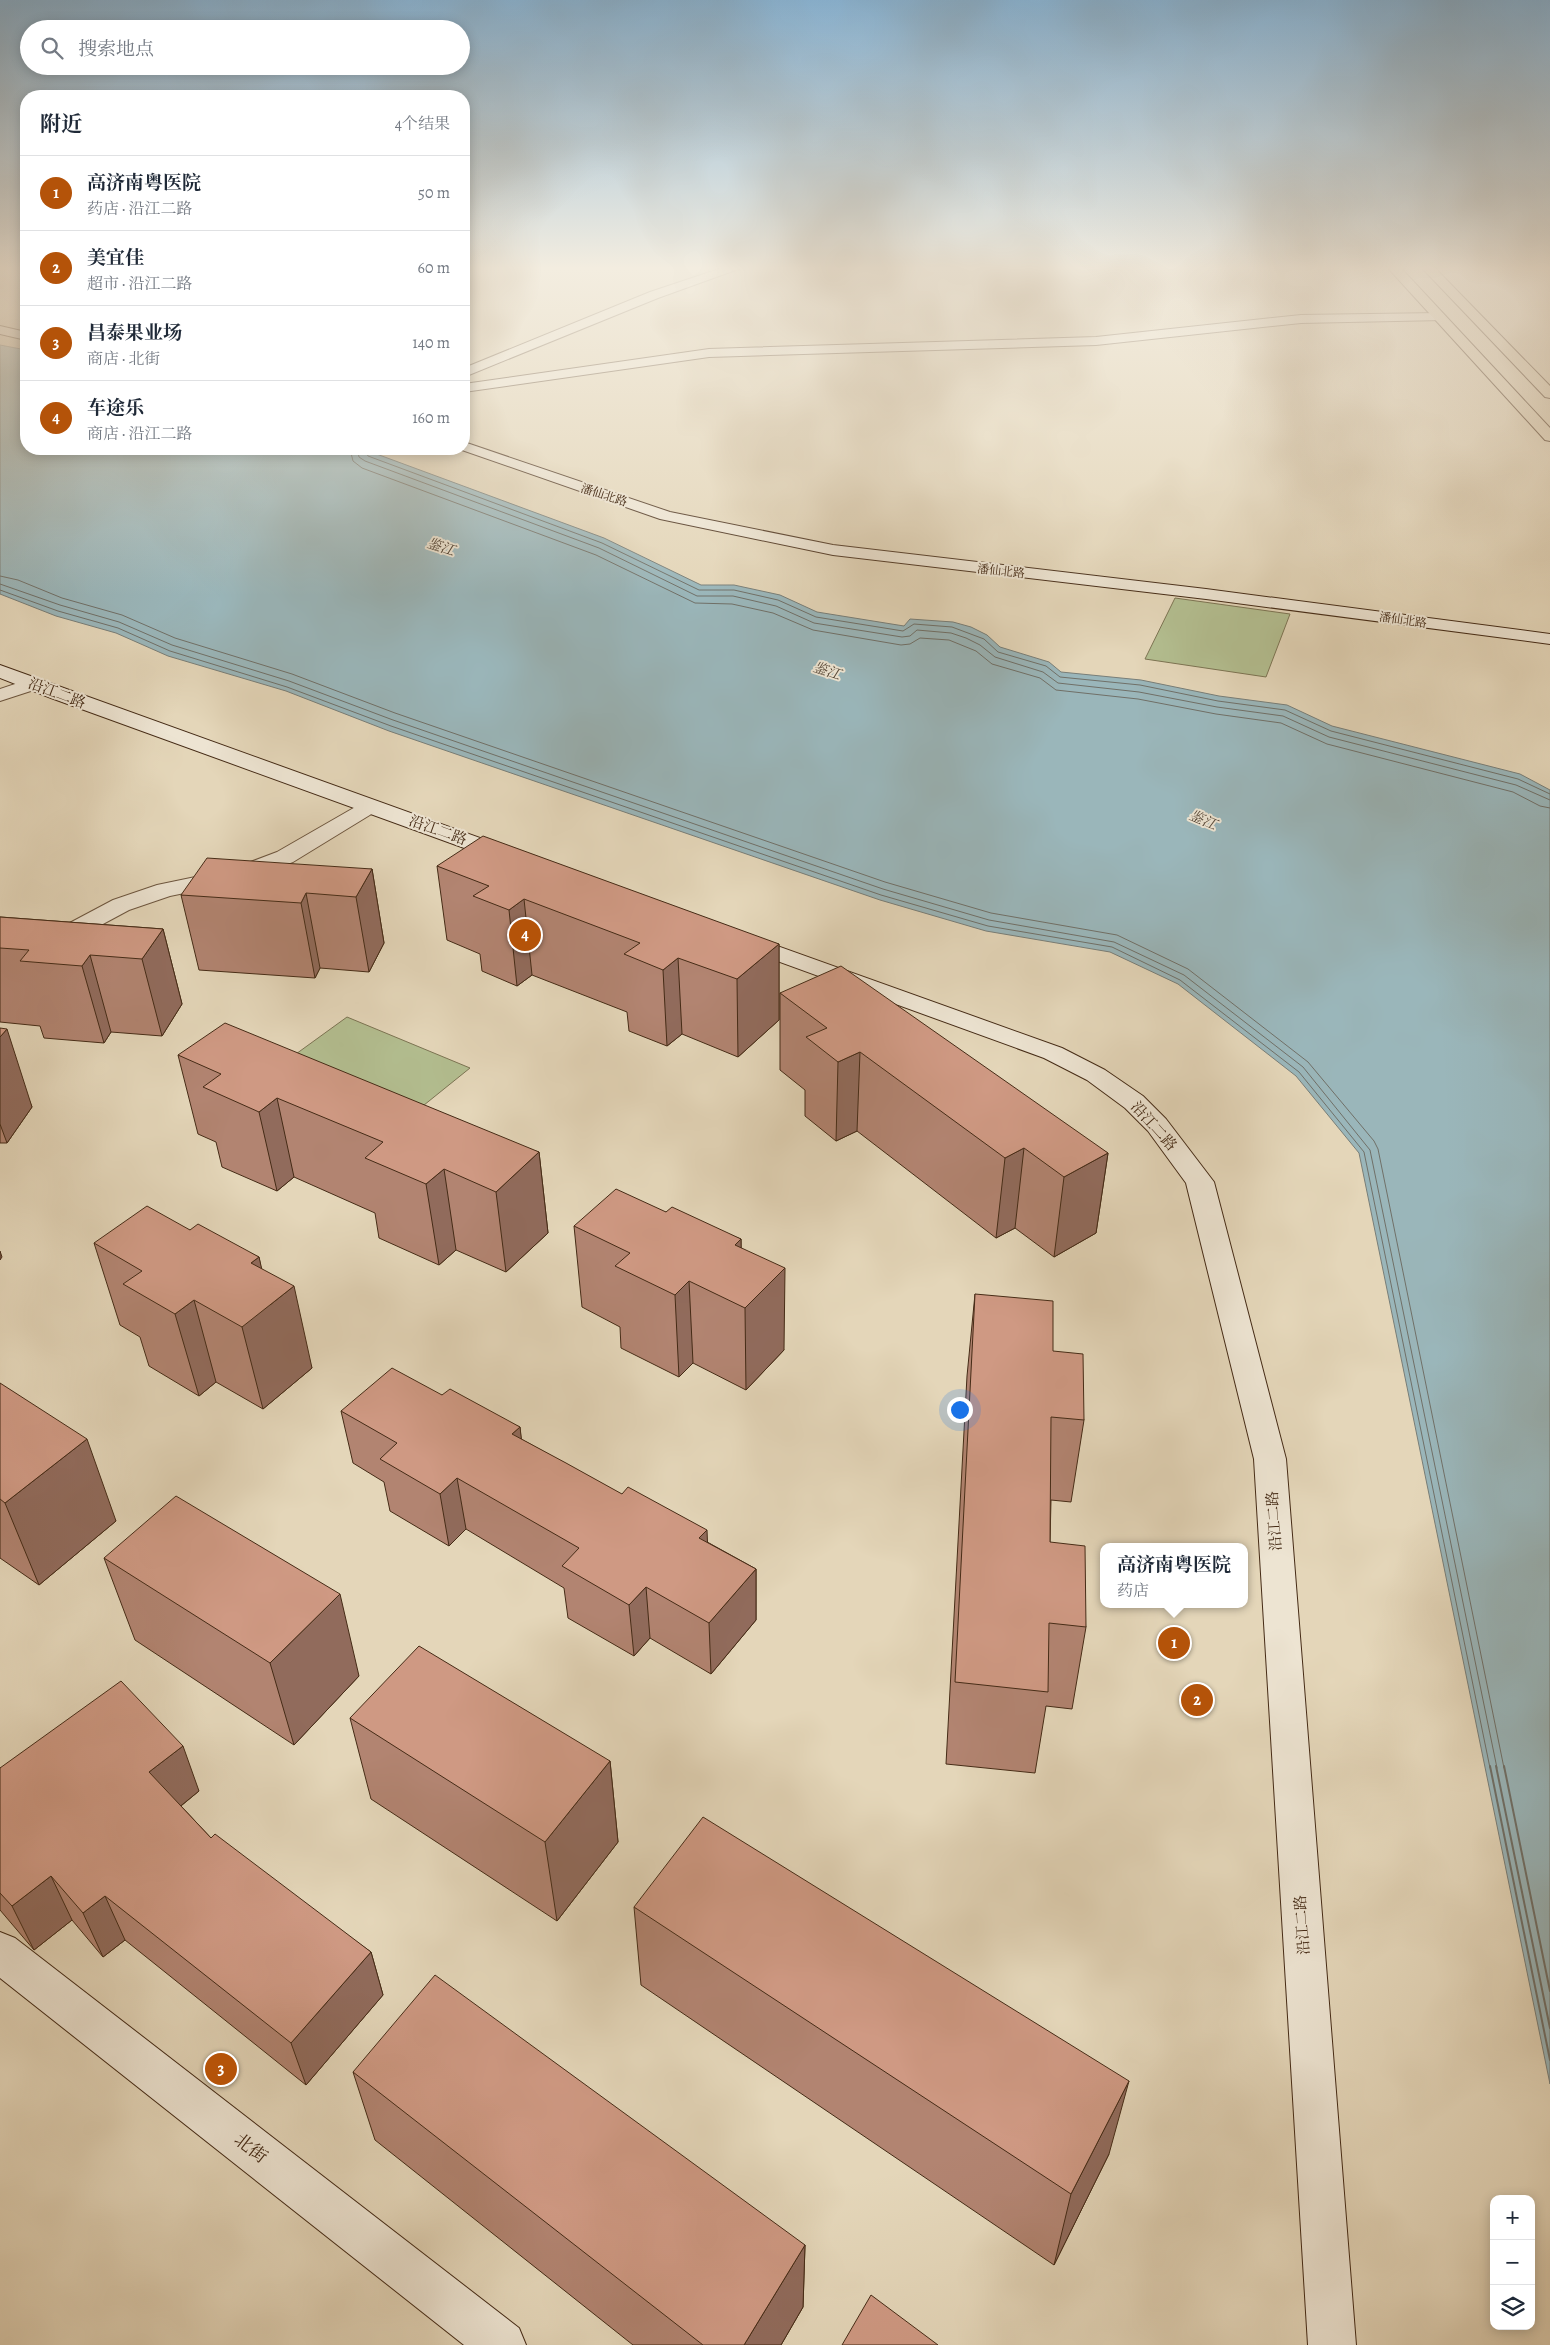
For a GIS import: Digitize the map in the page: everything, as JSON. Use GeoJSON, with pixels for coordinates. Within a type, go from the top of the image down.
{"type":"FeatureCollection","features":[{"type":"Feature","properties":{"kind":"main road"},"geometry":{"type":"LineString","coordinates":[[1494,376],[1550,437]]}},
{"type":"Feature","properties":{"kind":"main road"},"geometry":{"type":"LineString","coordinates":[[1533,376],[1550,394]]}},
{"type":"Feature","properties":{"kind":"street"},"geometry":{"type":"LineString","coordinates":[[470,387],[541,376]]}},
{"type":"Feature","properties":{"kind":"street","name":"潘仙北路"},"geometry":{"type":"LineString","coordinates":[[470,448],[666,516],[832,550],[1206,594],[1550,639]]}},
{"type":"Feature","properties":{"kind":"street","name":"沿江二路"},"geometry":{"type":"LineString","coordinates":[[0,671],[530,864]]}},
{"type":"Feature","properties":{"kind":"street"},"geometry":{"type":"LineString","coordinates":[[0,695],[33,684]]}},
{"type":"Feature","properties":{"kind":"street"},"geometry":{"type":"LineString","coordinates":[[0,970],[121,905],[165,890],[235,876],[285,857],[371,806]]}},
{"type":"Feature","properties":{"kind":"street","name":"沿江二路"},"geometry":{"type":"LineString","coordinates":[[717,931],[1054,1053],[1096,1075],[1134,1102],[1157,1125],[1200,1182],[1270,1459],[1332,2345]]}},
{"type":"Feature","properties":{"kind":"street","name":"北街"},"geometry":{"type":"LineString","coordinates":[[0,1952],[502,2345]]}},
{"type":"Feature","properties":{"kind":"green space"},"geometry":{"type":"Polygon","coordinates":[[[1175,598],[1290,614],[1266,677],[1145,659],[1175,598]]]}},
{"type":"Feature","properties":{"kind":"green space"},"geometry":{"type":"Polygon","coordinates":[[[347,1017],[470,1068],[403,1122],[278,1067],[347,1017]]]}},
{"type":"Feature","properties":{"kind":"water","name":"鉴江"},"geometry":{"type":"Polygon","coordinates":[[[0,376],[20,376],[20,455],[379,455],[604,538],[701,585],[734,585],[780,595],[817,612],[904,626],[910,619],[953,622],[971,627],[987,635],[1000,647],[1049,662],[1061,672],[1141,680],[1219,696],[1287,705],[1332,726],[1520,774],[1550,790],[1550,2084],[1359,1153],[1296,1076],[1178,984],[1110,952],[986,931],[880,900],[389,731],[286,691],[168,656],[116,633],[56,616],[0,594],[0,376]]]}},
{"type":"Feature","properties":{"kind":"building"},"geometry":{"type":"Polygon","coordinates":[[[483,836],[779,944],[737,979],[678,958],[663,970],[624,954],[640,943],[524,899],[509,910],[473,896],[489,886],[437,866],[483,836]]]}},
{"type":"Feature","properties":{"kind":"building"},"geometry":{"type":"Polygon","coordinates":[[[207,858],[372,869],[356,897],[306,893],[301,903],[181,895],[207,858]]]}},
{"type":"Feature","properties":{"kind":"building"},"geometry":{"type":"Polygon","coordinates":[[[0,917],[163,929],[142,959],[90,955],[82,966],[20,961],[29,950],[0,948],[0,917]]]}},
{"type":"Feature","properties":{"kind":"building"},"geometry":{"type":"Polygon","coordinates":[[[841,966],[1108,1153],[1064,1177],[1024,1148],[1005,1158],[860,1052],[838,1062],[806,1037],[827,1028],[780,993],[841,966]]]}},
{"type":"Feature","properties":{"kind":"building"},"geometry":{"type":"Polygon","coordinates":[[[225,1023],[539,1152],[496,1192],[444,1169],[426,1184],[365,1158],[383,1142],[277,1098],[259,1112],[203,1087],[221,1074],[178,1055],[225,1023]]]}},
{"type":"Feature","properties":{"kind":"building"},"geometry":{"type":"Polygon","coordinates":[[[0,1028],[7,1029],[0,1037],[0,1028]]]}},
{"type":"Feature","properties":{"kind":"building"},"geometry":{"type":"Polygon","coordinates":[[[616,1189],[666,1212],[672,1207],[741,1239],[735,1245],[785,1268],[745,1308],[689,1281],[675,1295],[615,1266],[630,1253],[574,1226],[616,1189]]]}},
{"type":"Feature","properties":{"kind":"building"},"geometry":{"type":"Polygon","coordinates":[[[147,1206],[190,1230],[198,1224],[259,1257],[251,1263],[294,1286],[242,1327],[194,1300],[175,1314],[123,1284],[142,1271],[94,1243],[147,1206]]]}},
{"type":"Feature","properties":{"kind":"building"},"geometry":{"type":"Polygon","coordinates":[[[975,1294],[1053,1301],[1053,1351],[1083,1354],[1084,1420],[1051,1417],[1050,1542],[1085,1546],[1086,1627],[1049,1623],[1048,1692],[955,1682],[975,1294]]]}},
{"type":"Feature","properties":{"kind":"building"},"geometry":{"type":"Polygon","coordinates":[[[392,1368],[442,1395],[450,1389],[520,1427],[512,1434],[622,1494],[628,1487],[707,1530],[699,1538],[756,1569],[709,1623],[646,1587],[629,1605],[562,1566],[579,1548],[457,1478],[440,1494],[380,1459],[397,1443],[341,1411],[392,1368]]]}},
{"type":"Feature","properties":{"kind":"building"},"geometry":{"type":"Polygon","coordinates":[[[0,1383],[87,1439],[5,1503],[0,1499],[0,1383]]]}},
{"type":"Feature","properties":{"kind":"building"},"geometry":{"type":"Polygon","coordinates":[[[176,1496],[340,1594],[270,1663],[104,1558],[176,1496]]]}},
{"type":"Feature","properties":{"kind":"building"},"geometry":{"type":"Polygon","coordinates":[[[419,1646],[610,1761],[545,1842],[350,1718],[419,1646]]]}},
{"type":"Feature","properties":{"kind":"building"},"geometry":{"type":"Polygon","coordinates":[[[121,1681],[183,1746],[149,1772],[211,1838],[215,1834],[371,1952],[291,2043],[105,1896],[83,1913],[51,1876],[12,1906],[0,1893],[0,1768],[121,1681]]]}},
{"type":"Feature","properties":{"kind":"building"},"geometry":{"type":"Polygon","coordinates":[[[703,1817],[1129,2081],[1071,2194],[634,1907],[703,1817]]]}},
{"type":"Feature","properties":{"kind":"building"},"geometry":{"type":"Polygon","coordinates":[[[435,1975],[805,2245],[744,2345],[703,2345],[353,2072],[435,1975]]]}},
{"type":"Feature","properties":{"kind":"building"},"geometry":{"type":"Polygon","coordinates":[[[871,2295],[938,2345],[842,2345],[871,2295]]]}},
{"type":"Feature","properties":{"kind":"place","name":"车途乐"},"geometry":{"type":"Point","coordinates":[525,935]}},
{"type":"Feature","properties":{"kind":"place","name":"高济南粤医院"},"geometry":{"type":"Point","coordinates":[1174,1643]}},
{"type":"Feature","properties":{"kind":"place","name":"美宜佳"},"geometry":{"type":"Point","coordinates":[1197,1700]}},
{"type":"Feature","properties":{"kind":"place","name":"昌泰果业场"},"geometry":{"type":"Point","coordinates":[221,2069]}}]}
